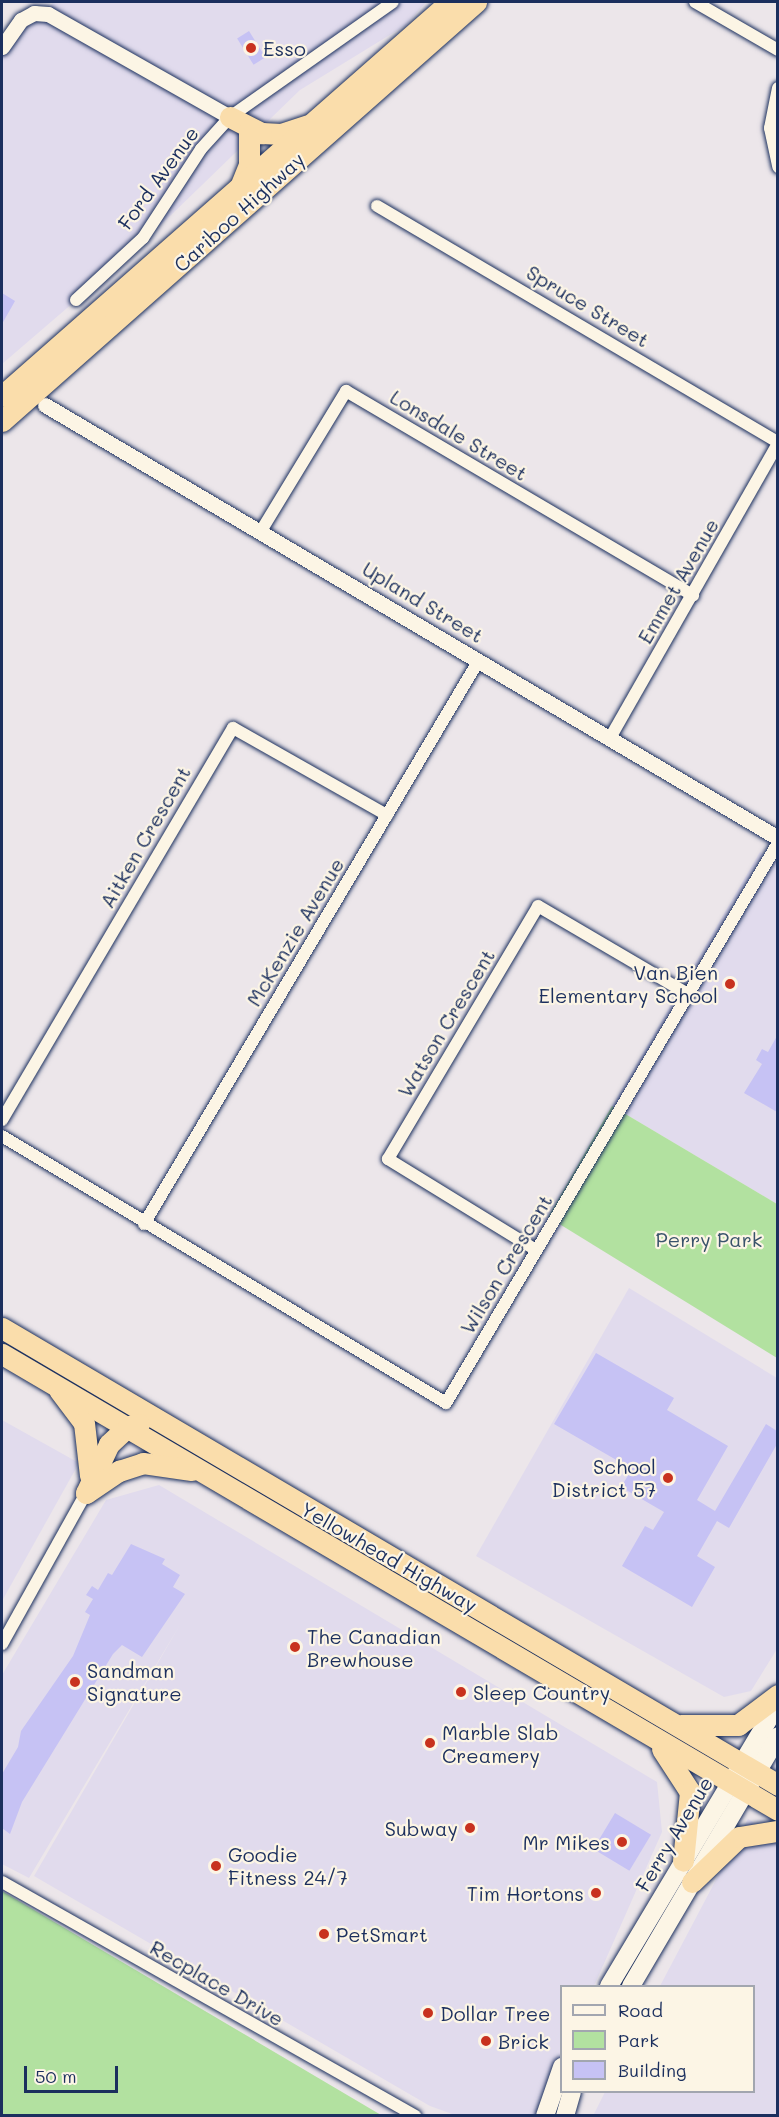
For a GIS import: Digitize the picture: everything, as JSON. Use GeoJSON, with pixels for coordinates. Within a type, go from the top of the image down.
{"type":"FeatureCollection","features":[{"type":"Feature","properties":{"kind":"highway","name":"Cariboo Highway"},"geometry":{"type":"LineString","coordinates":[[2,396],[236,194],[450,2]]}},
{"type":"Feature","properties":{"kind":"highway","name":"Cariboo Highway"},"geometry":{"type":"LineString","coordinates":[[2,421],[476,2]]}},
{"type":"Feature","properties":{"kind":"highway"},"geometry":{"type":"LineString","coordinates":[[230,117],[249,130],[281,134],[314,123]]}},
{"type":"Feature","properties":{"kind":"highway"},"geometry":{"type":"LineString","coordinates":[[236,194],[249,165],[249,130]]}},
{"type":"Feature","properties":{"kind":"highway","name":"Yellowhead Highway"},"geometry":{"type":"LineString","coordinates":[[2,1328],[777,1785]]}},
{"type":"Feature","properties":{"kind":"highway","name":"Yellowhead Highway"},"geometry":{"type":"LineString","coordinates":[[2,1354],[54,1382],[777,1810]]}},
{"type":"Feature","properties":{"kind":"highway"},"geometry":{"type":"LineString","coordinates":[[54,1382],[84,1423],[88,1486]]}},
{"type":"Feature","properties":{"kind":"highway"},"geometry":{"type":"LineString","coordinates":[[88,1486],[109,1444],[128,1426],[143,1424],[194,1443]]}},
{"type":"Feature","properties":{"kind":"highway"},"geometry":{"type":"LineString","coordinates":[[88,1486],[119,1471],[143,1463],[210,1475]]}},
{"type":"Feature","properties":{"kind":"highway"},"geometry":{"type":"LineString","coordinates":[[676,1725],[738,1725],[777,1695]]}},
{"type":"Feature","properties":{"kind":"highway"},"geometry":{"type":"LineString","coordinates":[[652,1738],[681,1770],[690,1792],[683,1861]]}},
{"type":"Feature","properties":{"kind":"highway"},"geometry":{"type":"LineString","coordinates":[[692,1882],[739,1836],[777,1830]]}},
{"type":"Feature","properties":{"kind":"main road","name":"Ferry Avenue"},"geometry":{"type":"LineString","coordinates":[[632,1985],[692,1882],[749,1768],[777,1704]]}},
{"type":"Feature","properties":{"kind":"main road","name":"Ferry Avenue"},"geometry":{"type":"LineString","coordinates":[[749,1768],[777,1736]]}},
{"type":"Feature","properties":{"kind":"main road","name":"Ferry Avenue"},"geometry":{"type":"LineString","coordinates":[[610,1985],[683,1861],[738,1787]]}},
{"type":"Feature","properties":{"kind":"main road"},"geometry":{"type":"LineString","coordinates":[[544,2115],[560,2070]]}},
{"type":"Feature","properties":{"kind":"main road"},"geometry":{"type":"LineString","coordinates":[[565,2115],[571,2093]]}},
{"type":"Feature","properties":{"kind":"street","name":"Ford Avenue"},"geometry":{"type":"LineString","coordinates":[[76,300],[142,238],[201,149],[230,117],[393,2]]}},
{"type":"Feature","properties":{"kind":"street"},"geometry":{"type":"LineString","coordinates":[[695,2],[777,50]]}},
{"type":"Feature","properties":{"kind":"street"},"geometry":{"type":"LineString","coordinates":[[2,47],[11,31],[34,13],[59,20],[230,117]]}},
{"type":"Feature","properties":{"kind":"street"},"geometry":{"type":"LineString","coordinates":[[777,88],[770,128],[777,167]]}},
{"type":"Feature","properties":{"kind":"street","name":"Spruce Street"},"geometry":{"type":"LineString","coordinates":[[377,206],[777,443]]}},
{"type":"Feature","properties":{"kind":"street","name":"Lonsdale Street"},"geometry":{"type":"LineString","coordinates":[[261,531],[346,391],[693,596]]}},
{"type":"Feature","properties":{"kind":"street","name":"Upland Street"},"geometry":{"type":"LineString","coordinates":[[45,405],[479,660],[777,840]]}},
{"type":"Feature","properties":{"kind":"street","name":"Emmet Avenue"},"geometry":{"type":"LineString","coordinates":[[610,738],[693,596],[777,443]]}},
{"type":"Feature","properties":{"kind":"street","name":"McKenzie Avenue"},"geometry":{"type":"LineString","coordinates":[[144,1224],[479,660]]}},
{"type":"Feature","properties":{"kind":"street","name":"Aitken Crescent"},"geometry":{"type":"LineString","coordinates":[[2,1120],[233,728],[387,815]]}},
{"type":"Feature","properties":{"kind":"street","name":"Wilson Crescent"},"geometry":{"type":"LineString","coordinates":[[144,1224],[446,1403],[777,840]]}},
{"type":"Feature","properties":{"kind":"street","name":"Watson Crescent"},"geometry":{"type":"LineString","coordinates":[[536,1250],[388,1159],[538,906],[688,994]]}},
{"type":"Feature","properties":{"kind":"street"},"geometry":{"type":"LineString","coordinates":[[2,1136],[144,1224]]}},
{"type":"Feature","properties":{"kind":"street"},"geometry":{"type":"LineString","coordinates":[[2,1644],[88,1486]]}},
{"type":"Feature","properties":{"kind":"street","name":"Recplace Drive"},"geometry":{"type":"LineString","coordinates":[[2,1882],[415,2115]]}},
{"type":"Feature","properties":{"kind":"shaded area"},"geometry":{"type":"Polygon","coordinates":[[[53,2],[426,2],[406,25],[300,90],[138,247],[2,364],[2,35],[49,9],[53,2]]]}},
{"type":"Feature","properties":{"kind":"shaded area","name":"Van Bien Elementary School"},"geometry":{"type":"Polygon","coordinates":[[[760,852],[777,862],[777,1204],[612,1106],[760,852]]]}},
{"type":"Feature","properties":{"kind":"shaded area"},"geometry":{"type":"Polygon","coordinates":[[[629,1288],[777,1378],[777,1649],[751,1691],[724,1697],[476,1556],[629,1288]]]}},
{"type":"Feature","properties":{"kind":"shaded area"},"geometry":{"type":"Polygon","coordinates":[[[2,1420],[79,1463],[2,1601],[2,1420]]]}},
{"type":"Feature","properties":{"kind":"shaded area"},"geometry":{"type":"Polygon","coordinates":[[[159,1485],[657,1782],[662,1832],[594,1985],[560,1985],[560,2062],[537,2116],[455,2115],[430,2106],[34,1876],[181,1623],[29,1878],[2,1864],[2,1675],[106,1500],[159,1485]]]}},
{"type":"Feature","properties":{"kind":"shaded area"},"geometry":{"type":"Polygon","coordinates":[[[748,1819],[777,1837],[777,2115],[593,2116],[604,2093],[755,2093],[755,1985],[661,1985],[748,1819]]]}},
{"type":"Feature","properties":{"kind":"green space","name":"Perry Park"},"geometry":{"type":"Polygon","coordinates":[[[612,1106],[777,1204],[777,1358],[548,1217],[612,1106]]]}},
{"type":"Feature","properties":{"kind":"green space"},"geometry":{"type":"Polygon","coordinates":[[[2,1891],[381,2115],[2,2115],[2,1891]]]}},
{"type":"Feature","properties":{"kind":"building","name":"Esso"},"geometry":{"type":"Polygon","coordinates":[[[249,31],[265,57],[254,65],[237,38],[249,31]]]}},
{"type":"Feature","properties":{"kind":"building"},"geometry":{"type":"Polygon","coordinates":[[[2,293],[15,301],[2,324],[2,293]]]}},
{"type":"Feature","properties":{"kind":"building"},"geometry":{"type":"Polygon","coordinates":[[[777,1036],[777,1112],[744,1093],[762,1064],[756,1060],[762,1049],[768,1052],[777,1036]]]}},
{"type":"Feature","properties":{"kind":"building","name":"School District 57"},"geometry":{"type":"Polygon","coordinates":[[[596,1353],[674,1398],[667,1410],[728,1446],[697,1500],[715,1511],[766,1424],[777,1431],[777,1444],[729,1528],[717,1521],[697,1556],[715,1567],[692,1607],[622,1566],[645,1526],[653,1530],[664,1512],[621,1487],[632,1469],[554,1424],[596,1353]]]}},
{"type":"Feature","properties":{"kind":"building","name":"Sandman Signature"},"geometry":{"type":"Polygon","coordinates":[[[131,1544],[165,1559],[162,1564],[180,1575],[173,1587],[185,1594],[142,1657],[122,1645],[113,1654],[22,1802],[10,1834],[2,1828],[2,1774],[18,1747],[21,1731],[73,1656],[90,1615],[85,1612],[93,1599],[86,1595],[92,1586],[98,1590],[108,1573],[112,1575],[131,1544]]]}},
{"type":"Feature","properties":{"kind":"building","name":"Mr Mikes"},"geometry":{"type":"Polygon","coordinates":[[[615,1813],[651,1835],[629,1871],[593,1849],[615,1813]]]}},
{"type":"Feature","properties":{"kind":"place","name":"Esso"},"geometry":{"type":"Point","coordinates":[251,48]}},
{"type":"Feature","properties":{"kind":"place","name":"Van Bien Elementary School"},"geometry":{"type":"Point","coordinates":[730,984]}},
{"type":"Feature","properties":{"kind":"place","name":"School District 57"},"geometry":{"type":"Point","coordinates":[668,1478]}},
{"type":"Feature","properties":{"kind":"place","name":"The Canadian Brewhouse"},"geometry":{"type":"Point","coordinates":[295,1647]}},
{"type":"Feature","properties":{"kind":"place","name":"Sandman Signature"},"geometry":{"type":"Point","coordinates":[75,1682]}},
{"type":"Feature","properties":{"kind":"place","name":"Sleep Country"},"geometry":{"type":"Point","coordinates":[461,1692]}},
{"type":"Feature","properties":{"kind":"place","name":"Marble Slab Creamery"},"geometry":{"type":"Point","coordinates":[430,1743]}},
{"type":"Feature","properties":{"kind":"place","name":"Subway"},"geometry":{"type":"Point","coordinates":[470,1828]}},
{"type":"Feature","properties":{"kind":"place","name":"Mr Mikes"},"geometry":{"type":"Point","coordinates":[622,1842]}},
{"type":"Feature","properties":{"kind":"place","name":"Goodie Fitness 24/7"},"geometry":{"type":"Point","coordinates":[216,1866]}},
{"type":"Feature","properties":{"kind":"place","name":"Tim Hortons"},"geometry":{"type":"Point","coordinates":[596,1893]}},
{"type":"Feature","properties":{"kind":"place","name":"PetSmart"},"geometry":{"type":"Point","coordinates":[324,1934]}},
{"type":"Feature","properties":{"kind":"place","name":"Dollar Tree"},"geometry":{"type":"Point","coordinates":[428,2013]}},
{"type":"Feature","properties":{"kind":"place","name":"Brick"},"geometry":{"type":"Point","coordinates":[486,2041]}}]}
